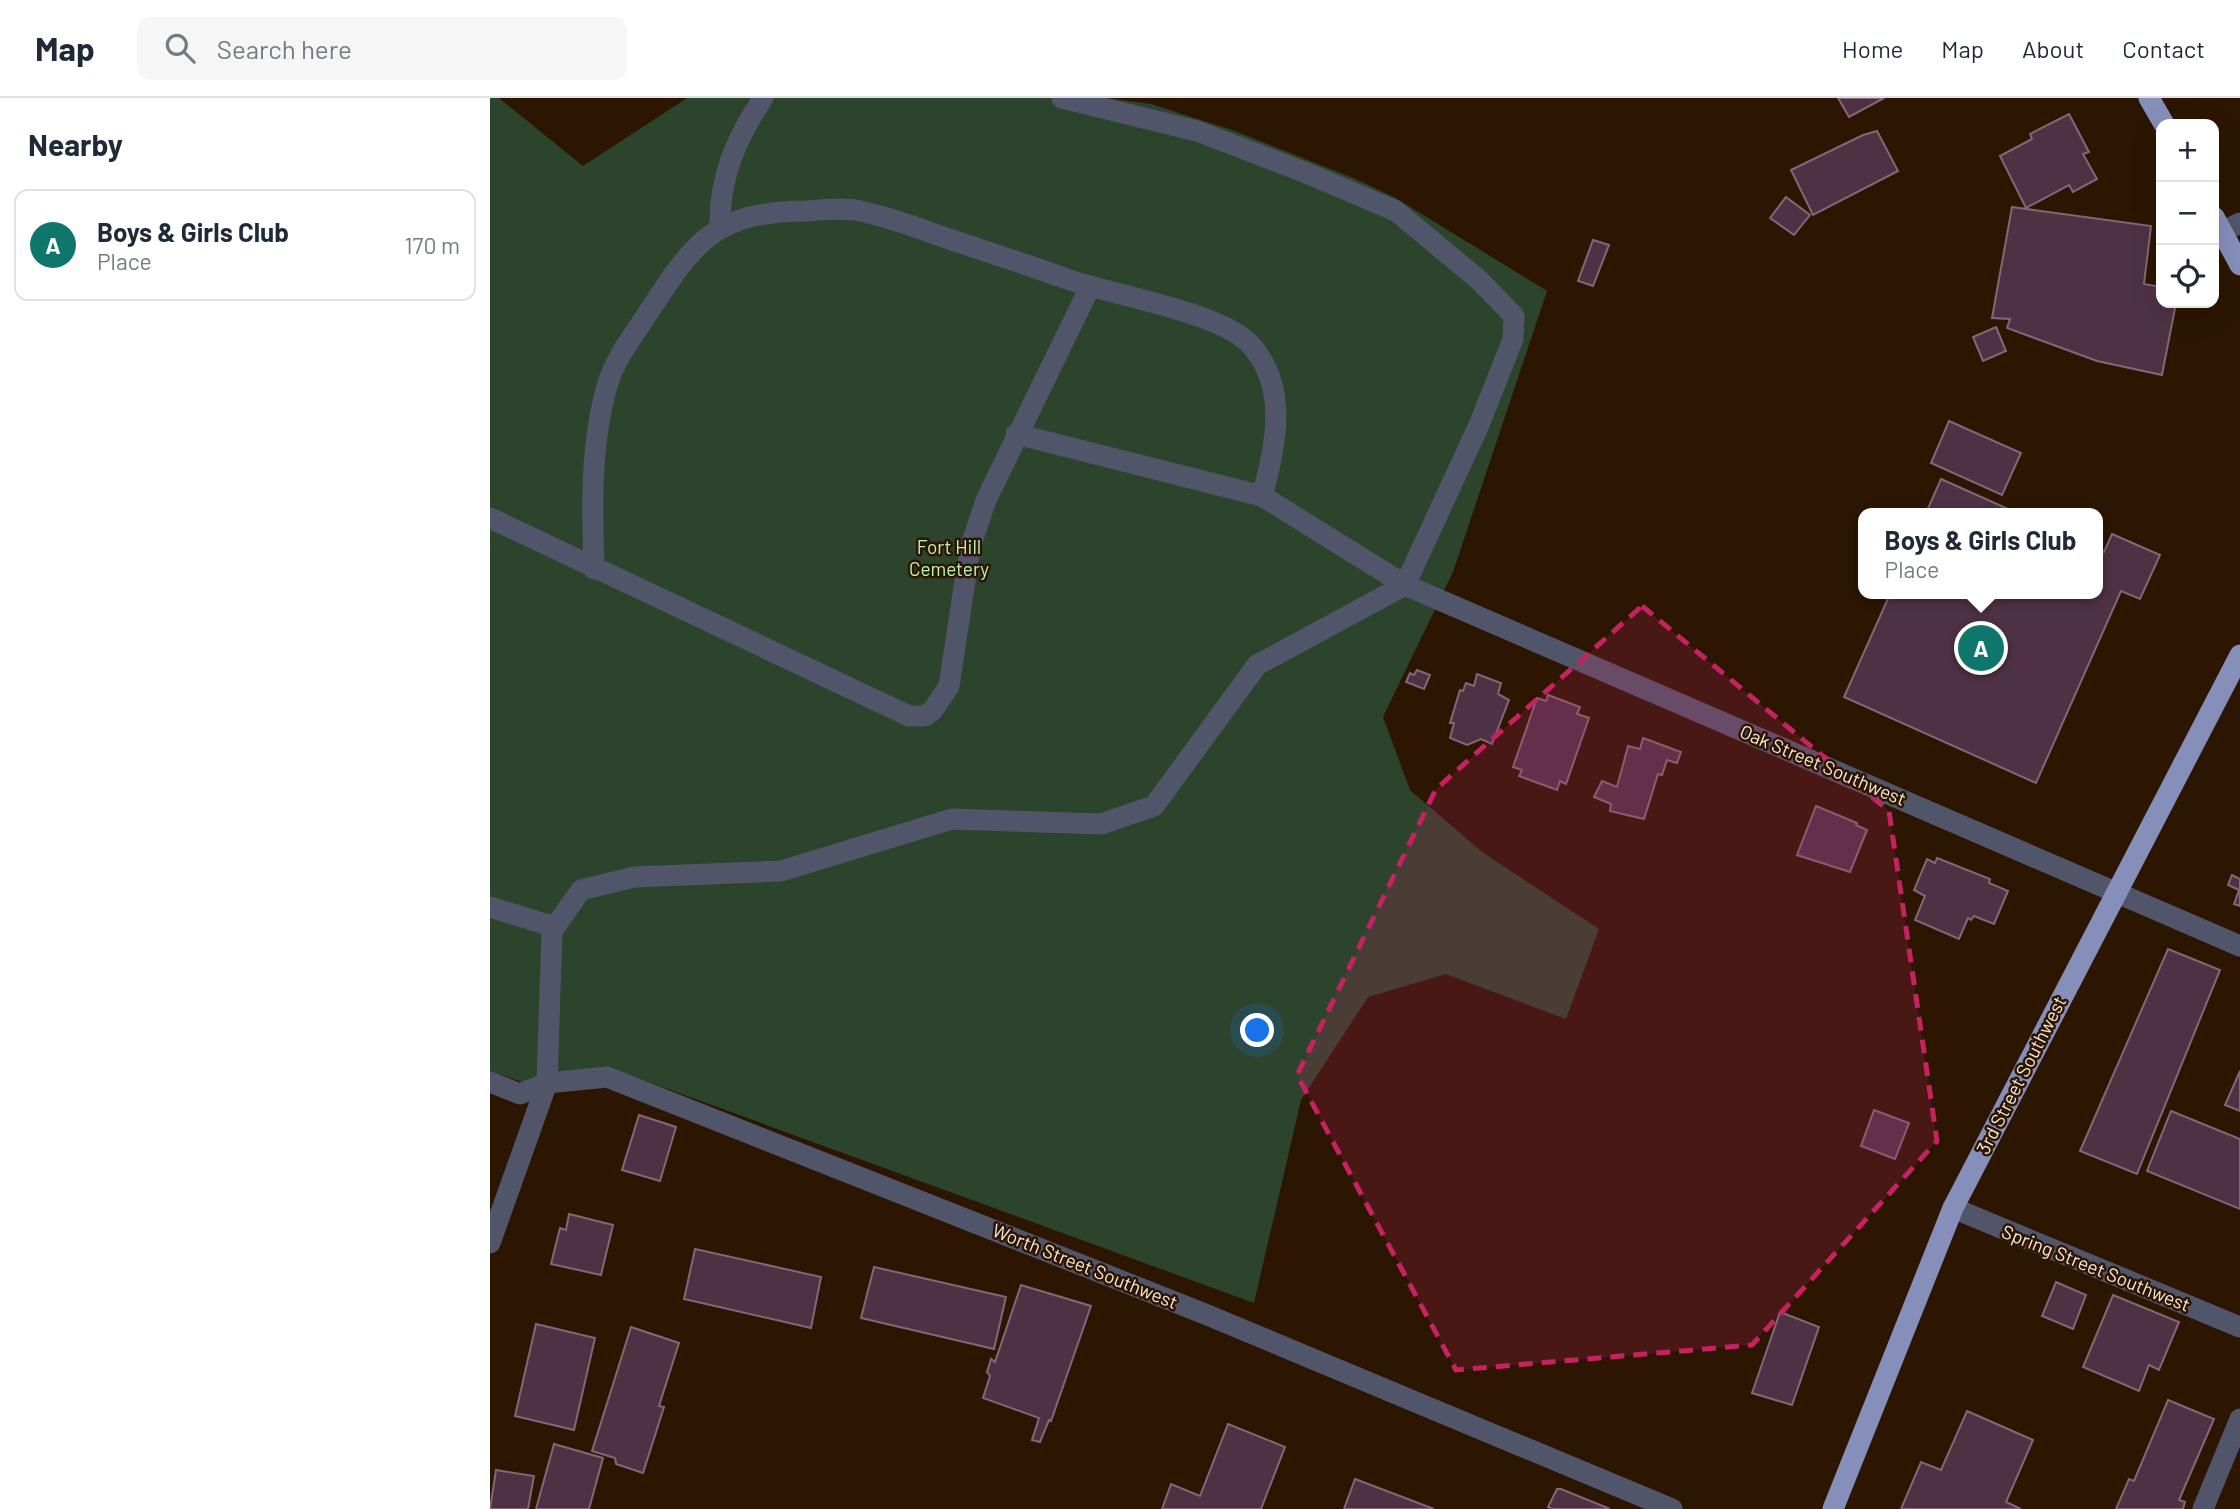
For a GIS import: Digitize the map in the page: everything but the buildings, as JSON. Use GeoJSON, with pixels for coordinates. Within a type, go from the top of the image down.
{"type":"FeatureCollection","features":[{"type":"Feature","properties":{"kind":"main road"},"geometry":{"type":"LineString","coordinates":[[2149,98],[2161,119]]}},
{"type":"Feature","properties":{"kind":"main road"},"geometry":{"type":"LineString","coordinates":[[2225,224],[2240,265]]}},
{"type":"Feature","properties":{"kind":"main road","name":"3rd Street Southwest"},"geometry":{"type":"LineString","coordinates":[[1833,1509],[1953,1208],[2116,892],[2194,749],[2240,655]]}},
{"type":"Feature","properties":{"kind":"street"},"geometry":{"type":"LineString","coordinates":[[720,227],[720,202],[739,135],[763,98]]}},
{"type":"Feature","properties":{"kind":"street"},"geometry":{"type":"LineString","coordinates":[[490,1243],[547,1083],[555,927],[581,890],[634,877],[782,871],[952,819],[1101,824],[1154,806],[1257,665],[1405,585],[1479,425],[1513,339],[1514,316],[1479,280],[1396,211],[1197,131],[1062,98]]}},
{"type":"Feature","properties":{"kind":"street"},"geometry":{"type":"LineString","coordinates":[[594,569],[592,510],[596,440],[609,380],[668,283],[702,239],[720,227],[774,211],[858,210],[1090,287],[1198,317],[1224,328],[1249,343],[1264,364],[1275,396],[1277,422],[1272,459],[1262,496]]}},
{"type":"Feature","properties":{"kind":"street"},"geometry":{"type":"LineString","coordinates":[[490,518],[594,569],[783,654],[909,716],[925,716],[933,710],[949,686],[971,548],[986,500],[1090,287]]}},
{"type":"Feature","properties":{"kind":"street","name":"Oak Street Southwest"},"geometry":{"type":"LineString","coordinates":[[1016,435],[1262,496],[1405,585],[2240,946]]}},
{"type":"Feature","properties":{"kind":"street"},"geometry":{"type":"LineString","coordinates":[[490,907],[555,927]]}},
{"type":"Feature","properties":{"kind":"street","name":"Worth Street Southwest"},"geometry":{"type":"LineString","coordinates":[[490,1082],[520,1094],[547,1083],[607,1077],[1205,1314],[1672,1509]]}},
{"type":"Feature","properties":{"kind":"street","name":"Spring Street Southwest"},"geometry":{"type":"LineString","coordinates":[[1953,1208],[2240,1327]]}},
{"type":"Feature","properties":{"kind":"street"},"geometry":{"type":"LineString","coordinates":[[2203,1509],[2240,1419]]}},
{"type":"Feature","properties":{"kind":"highlighted area"},"geometry":{"type":"Polygon","coordinates":[[[1642,606],[1889,811],[1937,1141],[1752,1345],[1456,1370],[1297,1075],[1436,789],[1642,606]]]}},
{"type":"Feature","properties":{"kind":"green space","name":"Fort Hill Cemetery"},"geometry":{"type":"Polygon","coordinates":[[[490,98],[499,98],[583,166],[687,98],[1107,98],[1151,104],[1235,131],[1394,197],[1547,291],[1453,572],[1383,717],[1410,790],[1482,852],[1599,929],[1566,1019],[1446,974],[1368,997],[1301,1100],[1254,1303],[613,1069],[522,1082],[490,1071],[490,98]]]}},
{"type":"Feature","properties":{"kind":"place","name":"Boys & Girls Club"},"geometry":{"type":"Point","coordinates":[1981,648]}}]}
